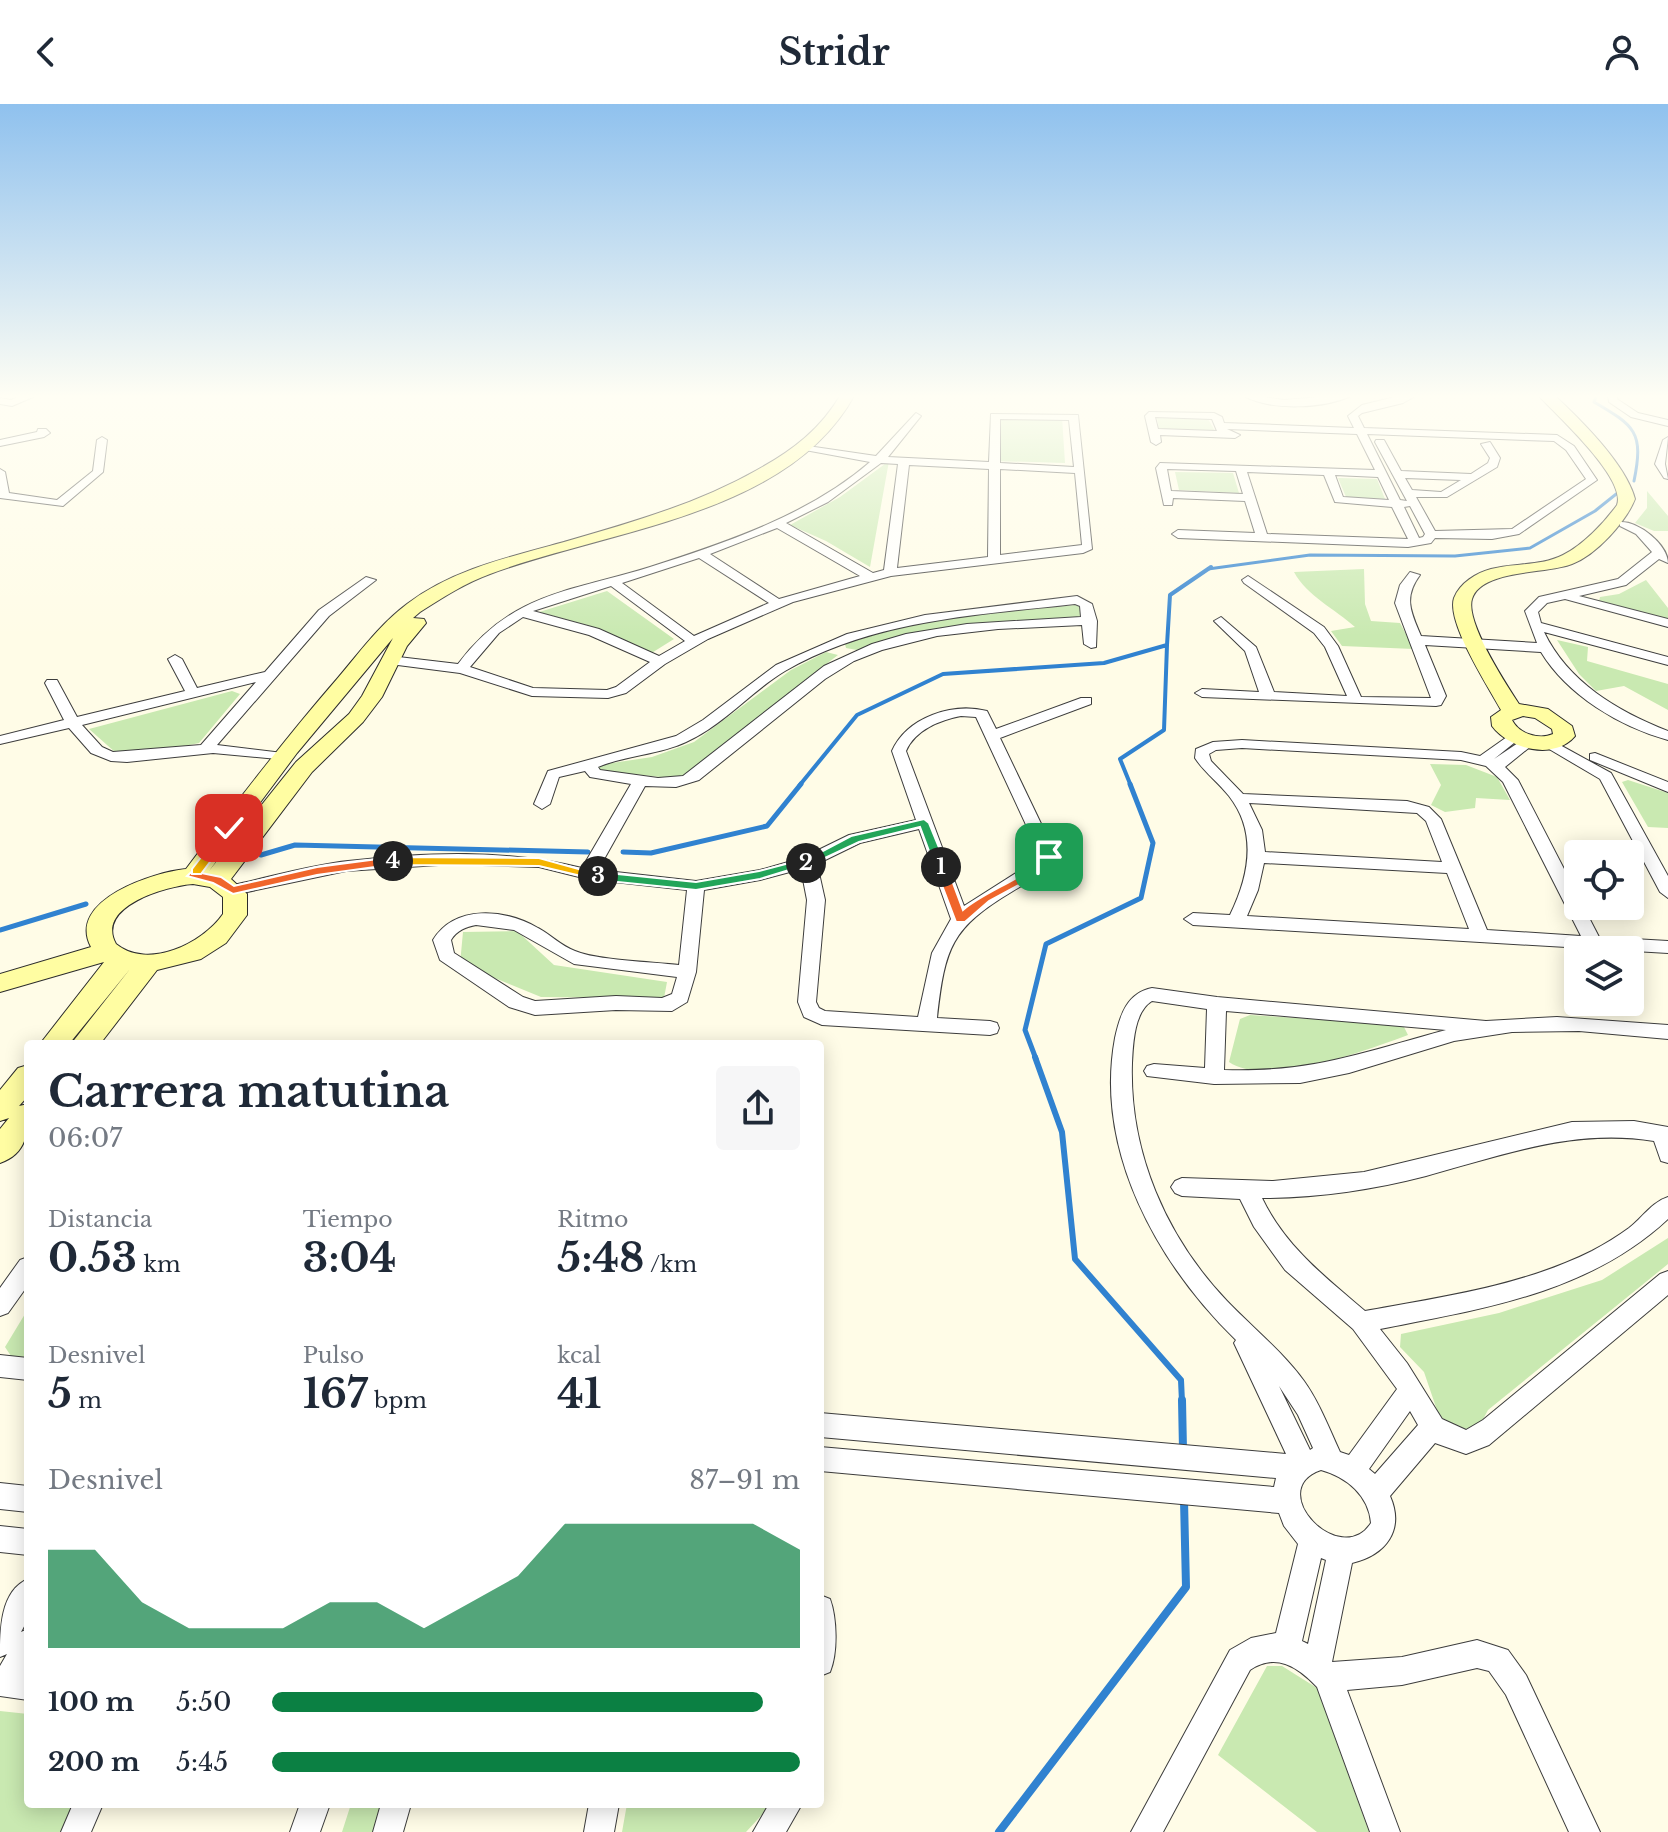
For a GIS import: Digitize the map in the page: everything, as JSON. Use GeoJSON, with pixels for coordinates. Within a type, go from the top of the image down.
{"type":"FeatureCollection","features":[{"type":"Feature","properties":{"kind":"main road"},"geometry":{"type":"LineString","coordinates":[[220,887],[286,753],[381,639],[429,597],[491,567],[618,533],[695,507],[763,475]]}},
{"type":"Feature","properties":{"kind":"main road"},"geometry":{"type":"LineString","coordinates":[[220,887],[285,789],[356,718],[372,697],[398,644],[421,619],[473,586],[510,572],[685,521],[759,488],[777,475]]}},
{"type":"Feature","properties":{"kind":"main road"},"geometry":{"type":"LineString","coordinates":[[1571,563],[1617,515],[1627,500],[1622,484],[1614,475]]}},
{"type":"Feature","properties":{"kind":"main road"},"geometry":{"type":"LineString","coordinates":[[1521,711],[1485,641],[1479,605],[1488,588],[1508,579],[1571,563],[1624,524],[1636,508],[1638,495],[1617,475]]}},
{"type":"Feature","properties":{"kind":"main road"},"geometry":{"type":"LineString","coordinates":[[1521,711],[1549,717],[1562,726],[1564,731],[1538,740],[1500,721],[1501,717],[1521,711]]}},
{"type":"Feature","properties":{"kind":"main road"},"geometry":{"type":"LineString","coordinates":[[285,789],[292,763],[286,753]]}},
{"type":"Feature","properties":{"kind":"main road"},"geometry":{"type":"LineString","coordinates":[[56,1040],[109,948],[106,915],[128,895],[149,884],[220,887]]}},
{"type":"Feature","properties":{"kind":"main road"},"geometry":{"type":"LineString","coordinates":[[0,965],[109,948],[149,963],[186,955],[218,937],[235,915],[220,887]]}},
{"type":"Feature","properties":{"kind":"main road"},"geometry":{"type":"LineString","coordinates":[[0,983],[109,948]]}},
{"type":"Feature","properties":{"kind":"main road"},"geometry":{"type":"LineString","coordinates":[[88,1040],[149,963]]}},
{"type":"Feature","properties":{"kind":"main road"},"geometry":{"type":"LineString","coordinates":[[0,1110],[24,1081]]}},
{"type":"Feature","properties":{"kind":"main road"},"geometry":{"type":"LineString","coordinates":[[0,1151],[24,1120]]}},
{"type":"Feature","properties":{"kind":"street"},"geometry":{"type":"LineString","coordinates":[[0,475],[4,496],[59,504],[95,475]]}},
{"type":"Feature","properties":{"kind":"street"},"geometry":{"type":"LineString","coordinates":[[462,669],[489,633],[520,612],[558,597],[701,554],[777,523],[825,498],[859,475]]}},
{"type":"Feature","properties":{"kind":"street"},"geometry":{"type":"LineString","coordinates":[[890,572],[902,475]]}},
{"type":"Feature","properties":{"kind":"street"},"geometry":{"type":"LineString","coordinates":[[994,475],[994,558]]}},
{"type":"Feature","properties":{"kind":"street"},"geometry":{"type":"LineString","coordinates":[[390,660],[462,669],[532,692],[601,695],[621,690],[693,641],[777,603],[890,572],[1086,548],[1079,475]]}},
{"type":"Feature","properties":{"kind":"street"},"geometry":{"type":"LineString","coordinates":[[1163,475],[1167,498],[1249,498]]}},
{"type":"Feature","properties":{"kind":"street"},"geometry":{"type":"LineString","coordinates":[[1242,475],[1262,537]]}},
{"type":"Feature","properties":{"kind":"street"},"geometry":{"type":"LineString","coordinates":[[1329,475],[1339,500],[1396,503],[1443,495],[1476,475]]}},
{"type":"Feature","properties":{"kind":"street"},"geometry":{"type":"LineString","coordinates":[[1382,475],[1416,543]]}},
{"type":"Feature","properties":{"kind":"street"},"geometry":{"type":"LineString","coordinates":[[1397,475],[1431,534]]}},
{"type":"Feature","properties":{"kind":"street"},"geometry":{"type":"LineString","coordinates":[[1413,475],[1473,477]]}},
{"type":"Feature","properties":{"kind":"street"},"geometry":{"type":"LineString","coordinates":[[1431,534],[1501,535],[1519,530],[1592,480],[1591,475]]}},
{"type":"Feature","properties":{"kind":"street"},"geometry":{"type":"LineString","coordinates":[[0,511],[18,498]]}},
{"type":"Feature","properties":{"kind":"street"},"geometry":{"type":"LineString","coordinates":[[777,523],[871,577]]}},
{"type":"Feature","properties":{"kind":"street"},"geometry":{"type":"LineString","coordinates":[[1624,524],[1640,532],[1664,557],[1622,582],[1538,602],[1532,607],[1544,644],[1562,671],[1596,701],[1631,721],[1668,736]]}},
{"type":"Feature","properties":{"kind":"street"},"geometry":{"type":"LineString","coordinates":[[1178,534],[1416,543],[1427,540],[1431,534]]}},
{"type":"Feature","properties":{"kind":"street"},"geometry":{"type":"LineString","coordinates":[[701,554],[777,603]]}},
{"type":"Feature","properties":{"kind":"street"},"geometry":{"type":"LineString","coordinates":[[1202,693],[1425,704],[1438,700],[1401,603],[1406,585],[1414,575]]}},
{"type":"Feature","properties":{"kind":"street"},"geometry":{"type":"LineString","coordinates":[[208,745],[307,632],[348,593],[370,580]]}},
{"type":"Feature","properties":{"kind":"street"},"geometry":{"type":"LineString","coordinates":[[1248,580],[1319,630],[1331,646],[1356,701]]}},
{"type":"Feature","properties":{"kind":"street"},"geometry":{"type":"LineString","coordinates":[[613,582],[693,641]]}},
{"type":"Feature","properties":{"kind":"street"},"geometry":{"type":"LineString","coordinates":[[1564,596],[1668,623]]}},
{"type":"Feature","properties":{"kind":"street"},"geometry":{"type":"LineString","coordinates":[[542,804],[556,772],[589,766],[600,759],[661,747],[693,733],[780,669],[830,644],[907,621],[1077,600],[1086,604],[1091,644]]}},
{"type":"Feature","properties":{"kind":"street"},"geometry":{"type":"LineString","coordinates":[[520,612],[594,632],[660,661]]}},
{"type":"Feature","properties":{"kind":"street"},"geometry":{"type":"LineString","coordinates":[[589,766],[595,774],[640,781],[672,782],[692,778],[727,748],[775,715],[814,679],[850,657],[931,634],[990,626],[1090,621]]}},
{"type":"Feature","properties":{"kind":"street"},"geometry":{"type":"LineString","coordinates":[[1221,621],[1255,657],[1268,696]]}},
{"type":"Feature","properties":{"kind":"street"},"geometry":{"type":"LineString","coordinates":[[1536,626],[1668,661]]}},
{"type":"Feature","properties":{"kind":"street"},"geometry":{"type":"LineString","coordinates":[[285,631],[307,632]]}},
{"type":"Feature","properties":{"kind":"street"},"geometry":{"type":"LineString","coordinates":[[1412,636],[1544,644]]}},
{"type":"Feature","properties":{"kind":"street"},"geometry":{"type":"LineString","coordinates":[[830,644],[850,657]]}},
{"type":"Feature","properties":{"kind":"street"},"geometry":{"type":"LineString","coordinates":[[175,659],[193,693]]}},
{"type":"Feature","properties":{"kind":"street"},"geometry":{"type":"LineString","coordinates":[[0,740],[269,675]]}},
{"type":"Feature","properties":{"kind":"street"},"geometry":{"type":"LineString","coordinates":[[52,683],[71,724],[93,750],[113,758],[151,758],[208,745],[286,753]]}},
{"type":"Feature","properties":{"kind":"street"},"geometry":{"type":"LineString","coordinates":[[994,735],[1086,701]]}},
{"type":"Feature","properties":{"kind":"street"},"geometry":{"type":"LineString","coordinates":[[927,1023],[940,961],[960,919],[984,898],[1049,861],[994,735],[982,714],[968,709],[946,715],[903,740],[899,751],[960,919]]}},
{"type":"Feature","properties":{"kind":"street"},"geometry":{"type":"LineString","coordinates":[[1236,921],[1249,894],[1259,857],[1254,828],[1239,798],[1206,764],[1201,752],[1213,746],[1242,744],[1491,763],[1538,740],[1613,773],[1668,787]]}},
{"type":"Feature","properties":{"kind":"street"},"geometry":{"type":"LineString","coordinates":[[101,774],[113,758]]}},
{"type":"Feature","properties":{"kind":"street"},"geometry":{"type":"LineString","coordinates":[[1491,763],[1510,780],[1590,936]]}},
{"type":"Feature","properties":{"kind":"street"},"geometry":{"type":"LineString","coordinates":[[1613,773],[1668,892]]}},
{"type":"Feature","properties":{"kind":"street"},"geometry":{"type":"LineString","coordinates":[[587,874],[640,781]]}},
{"type":"Feature","properties":{"kind":"street"},"geometry":{"type":"LineString","coordinates":[[1239,798],[1416,807],[1433,819],[1480,934]]}},
{"type":"Feature","properties":{"kind":"street"},"geometry":{"type":"LineString","coordinates":[[220,887],[339,876],[392,865],[532,872],[553,867],[587,874],[696,886],[760,875],[808,862],[855,839],[924,823]]}},
{"type":"Feature","properties":{"kind":"street"},"geometry":{"type":"LineString","coordinates":[[1259,857],[1452,868]]}},
{"type":"Feature","properties":{"kind":"street"},"geometry":{"type":"LineString","coordinates":[[808,862],[815,890],[807,1002],[811,1012],[822,1018],[990,1028]]}},
{"type":"Feature","properties":{"kind":"street"},"geometry":{"type":"LineString","coordinates":[[687,972],[589,962],[560,953],[520,926],[487,919],[459,922],[450,927],[442,940],[446,956],[516,1002],[535,1008],[616,1003],[667,1005],[680,997],[687,972],[696,886]]}},
{"type":"Feature","properties":{"kind":"street"},"geometry":{"type":"LineString","coordinates":[[1193,919],[1564,940]]}},
{"type":"Feature","properties":{"kind":"street"},"geometry":{"type":"LineString","coordinates":[[1644,945],[1668,947]]}},
{"type":"Feature","properties":{"kind":"street"},"geometry":{"type":"LineString","coordinates":[[1299,1465],[1285,1489],[1291,1515],[1312,1540],[1341,1551],[1366,1547],[1380,1530],[1383,1518],[1376,1493],[1342,1464],[1293,1386],[1206,1294],[1176,1252],[1157,1218],[1126,1136],[1122,1102],[1125,1037],[1136,1006],[1144,997],[1156,995],[1217,1004],[1413,1018],[1489,1028]]}},
{"type":"Feature","properties":{"kind":"street"},"geometry":{"type":"LineString","coordinates":[[1214,1077],[1217,1004]]}},
{"type":"Feature","properties":{"kind":"street"},"geometry":{"type":"LineString","coordinates":[[1154,1071],[1255,1079],[1300,1075],[1347,1067],[1439,1038],[1489,1028],[1565,1025],[1668,1032]]}},
{"type":"Feature","properties":{"kind":"street"},"geometry":{"type":"LineString","coordinates":[[1182,1187],[1248,1192],[1368,1180],[1425,1168],[1537,1134],[1574,1128],[1666,1141]]}},
{"type":"Feature","properties":{"kind":"street"},"geometry":{"type":"LineString","coordinates":[[1248,1192],[1262,1221],[1293,1263],[1361,1322],[1433,1427],[1466,1442],[1480,1437],[1668,1281]]}},
{"type":"Feature","properties":{"kind":"street"},"geometry":{"type":"LineString","coordinates":[[1361,1322],[1509,1292],[1555,1276],[1595,1259],[1645,1229],[1668,1206]]}},
{"type":"Feature","properties":{"kind":"street"},"geometry":{"type":"LineString","coordinates":[[0,1306],[24,1279]]}},
{"type":"Feature","properties":{"kind":"street"},"geometry":{"type":"LineString","coordinates":[[1236,1327],[1299,1465]]}},
{"type":"Feature","properties":{"kind":"street"},"geometry":{"type":"LineString","coordinates":[[0,1366],[24,1369]]}},
{"type":"Feature","properties":{"kind":"street"},"geometry":{"type":"LineString","coordinates":[[824,1425],[1299,1465],[1342,1464],[1410,1391]]}},
{"type":"Feature","properties":{"kind":"street"},"geometry":{"type":"LineString","coordinates":[[1376,1493],[1433,1427]]}},
{"type":"Feature","properties":{"kind":"street"},"geometry":{"type":"LineString","coordinates":[[824,1459],[1286,1501]]}},
{"type":"Feature","properties":{"kind":"street"},"geometry":{"type":"LineString","coordinates":[[0,1496],[24,1499]]}},
{"type":"Feature","properties":{"kind":"street"},"geometry":{"type":"LineString","coordinates":[[0,1539],[24,1542]]}},
{"type":"Feature","properties":{"kind":"street"},"geometry":{"type":"LineString","coordinates":[[1312,1540],[1307,1661],[1385,1832]]}},
{"type":"Feature","properties":{"kind":"street"},"geometry":{"type":"LineString","coordinates":[[1307,1661],[1341,1551]]}},
{"type":"Feature","properties":{"kind":"street"},"geometry":{"type":"LineString","coordinates":[[0,1643],[24,1599]]}},
{"type":"Feature","properties":{"kind":"street"},"geometry":{"type":"LineString","coordinates":[[1146,1832],[1240,1660],[1259,1647],[1307,1661],[1402,1671],[1477,1654],[1498,1660],[1516,1685],[1585,1832]]}},
{"type":"Feature","properties":{"kind":"street"},"geometry":{"type":"LineString","coordinates":[[11,1684],[24,1653]]}},
{"type":"Feature","properties":{"kind":"street"},"geometry":{"type":"LineString","coordinates":[[76,1832],[86,1808]]}},
{"type":"Feature","properties":{"kind":"street"},"geometry":{"type":"LineString","coordinates":[[305,1832],[314,1808]]}},
{"type":"Feature","properties":{"kind":"street"},"geometry":{"type":"LineString","coordinates":[[388,1832],[395,1808]]}},
{"type":"Feature","properties":{"kind":"street"},"geometry":{"type":"LineString","coordinates":[[599,1832],[603,1808]]}},
{"type":"Feature","properties":{"kind":"street"},"geometry":{"type":"LineString","coordinates":[[768,1832],[784,1808]]}},
{"type":"Feature","properties":{"kind":"green space"},"geometry":{"type":"Polygon","coordinates":[[[870,475],[887,475],[870,567],[826,541],[790,525],[840,497],[870,475]]]}},
{"type":"Feature","properties":{"kind":"green space"},"geometry":{"type":"Polygon","coordinates":[[[1176,475],[1233,475],[1239,493],[1179,490],[1176,475]]]}},
{"type":"Feature","properties":{"kind":"green space"},"geometry":{"type":"Polygon","coordinates":[[[1338,478],[1377,479],[1385,499],[1346,497],[1338,478]]]}},
{"type":"Feature","properties":{"kind":"green space"},"geometry":{"type":"Polygon","coordinates":[[[1647,491],[1668,516],[1668,531],[1654,531],[1635,523],[1647,508],[1647,491]]]}},
{"type":"Feature","properties":{"kind":"green space"},"geometry":{"type":"Polygon","coordinates":[[[1364,569],[1365,604],[1371,621],[1400,623],[1414,649],[1342,646],[1331,631],[1355,627],[1314,595],[1294,572],[1364,569]]]}},
{"type":"Feature","properties":{"kind":"green space"},"geometry":{"type":"Polygon","coordinates":[[[1646,580],[1668,608],[1668,620],[1599,601],[1600,597],[1619,594],[1646,580]]]}},
{"type":"Feature","properties":{"kind":"green space"},"geometry":{"type":"Polygon","coordinates":[[[607,591],[674,639],[650,654],[583,624],[536,613],[607,591]]]}},
{"type":"Feature","properties":{"kind":"green space"},"geometry":{"type":"Polygon","coordinates":[[[1076,605],[1082,607],[1082,617],[897,637],[857,650],[846,648],[845,644],[930,622],[1076,605]]]}},
{"type":"Feature","properties":{"kind":"green space"},"geometry":{"type":"Polygon","coordinates":[[[1557,640],[1588,647],[1587,661],[1668,684],[1668,710],[1624,686],[1596,691],[1579,674],[1557,640]]]}},
{"type":"Feature","properties":{"kind":"green space"},"geometry":{"type":"Polygon","coordinates":[[[826,652],[838,655],[803,682],[770,714],[728,740],[691,774],[679,779],[595,770],[599,765],[652,757],[694,742],[791,670],[826,652]]]}},
{"type":"Feature","properties":{"kind":"green space"},"geometry":{"type":"Polygon","coordinates":[[[232,691],[240,694],[199,743],[150,753],[116,753],[89,729],[232,691]]]}},
{"type":"Feature","properties":{"kind":"green space"},"geometry":{"type":"Polygon","coordinates":[[[1430,764],[1466,765],[1497,777],[1510,800],[1476,798],[1475,808],[1445,812],[1431,805],[1441,785],[1430,764]]]}},
{"type":"Feature","properties":{"kind":"green space"},"geometry":{"type":"Polygon","coordinates":[[[1628,780],[1668,793],[1668,828],[1648,827],[1622,782],[1628,780]]]}},
{"type":"Feature","properties":{"kind":"green space"},"geometry":{"type":"Polygon","coordinates":[[[517,931],[554,965],[667,982],[664,998],[541,997],[460,964],[463,932],[517,931]]]}},
{"type":"Feature","properties":{"kind":"green space"},"geometry":{"type":"Polygon","coordinates":[[[1250,1015],[1403,1025],[1408,1035],[1317,1064],[1267,1071],[1246,1069],[1229,1062],[1240,1019],[1250,1015]]]}},
{"type":"Feature","properties":{"kind":"green space"},"geometry":{"type":"Polygon","coordinates":[[[1668,1238],[1668,1264],[1488,1410],[1480,1425],[1462,1430],[1439,1416],[1424,1372],[1400,1347],[1401,1334],[1499,1313],[1602,1280],[1668,1238]]]}},
{"type":"Feature","properties":{"kind":"green space"},"geometry":{"type":"Polygon","coordinates":[[[24,1316],[24,1357],[11,1356],[5,1347],[24,1316]]]}},
{"type":"Feature","properties":{"kind":"green space"},"geometry":{"type":"Polygon","coordinates":[[[1267,1666],[1282,1666],[1317,1688],[1369,1832],[1317,1832],[1218,1755],[1267,1666]]]}},
{"type":"Feature","properties":{"kind":"green space"},"geometry":{"type":"Polygon","coordinates":[[[0,1711],[24,1714],[24,1808],[72,1808],[62,1832],[0,1832],[0,1711]]]}},
{"type":"Feature","properties":{"kind":"green space"},"geometry":{"type":"Polygon","coordinates":[[[350,1808],[385,1808],[378,1832],[342,1832],[350,1808]]]}},
{"type":"Feature","properties":{"kind":"green space"},"geometry":{"type":"Polygon","coordinates":[[[626,1808],[768,1808],[746,1832],[622,1832],[626,1808]]]}},
{"type":"Feature","properties":{"kind":"waterway"},"geometry":{"type":"LineString","coordinates":[[1634,481],[1635,475]]}},
{"type":"Feature","properties":{"kind":"waterway"},"geometry":{"type":"LineString","coordinates":[[1208,569],[1310,555],[1455,556],[1530,548],[1595,511],[1620,491]]}},
{"type":"Feature","properties":{"kind":"waterway"},"geometry":{"type":"LineString","coordinates":[[1167,645],[1170,595],[1208,569]]}},
{"type":"Feature","properties":{"kind":"waterway"},"geometry":{"type":"LineString","coordinates":[[799,786],[857,715],[943,674],[1104,663],[1167,645]]}},
{"type":"Feature","properties":{"kind":"waterway"},"geometry":{"type":"LineString","coordinates":[[1131,786],[1120,759],[1164,730],[1167,645]]}},
{"type":"Feature","properties":{"kind":"waterway"},"geometry":{"type":"LineString","coordinates":[[623,852],[651,853],[767,826],[801,784]]}},
{"type":"Feature","properties":{"kind":"waterway"},"geometry":{"type":"LineString","coordinates":[[1036,1059],[1025,1030],[1046,944],[1141,898],[1153,843],[1130,784]]}},
{"type":"Feature","properties":{"kind":"waterway"},"geometry":{"type":"LineString","coordinates":[[261,855],[295,845],[588,852]]}},
{"type":"Feature","properties":{"kind":"waterway"},"geometry":{"type":"LineString","coordinates":[[0,930],[86,904]]}},
{"type":"Feature","properties":{"kind":"waterway"},"geometry":{"type":"LineString","coordinates":[[1035,1057],[1062,1132],[1075,1259],[1181,1380],[1182,1402]]}},
{"type":"Feature","properties":{"kind":"waterway"},"geometry":{"type":"LineString","coordinates":[[1182,1400],[1183,1450]]}},
{"type":"Feature","properties":{"kind":"waterway"},"geometry":{"type":"LineString","coordinates":[[999,1832],[1186,1587],[1184,1500]]}},
{"type":"Feature","properties":{"kind":"route"},"geometry":{"type":"LineString","coordinates":[[229,828],[193,876],[217,880],[233,890],[346,866],[454,859],[539,862],[638,882],[696,886],[733,881],[808,862],[869,834],[924,823],[960,919],[984,898],[1047,865],[1049,857]]}}]}
